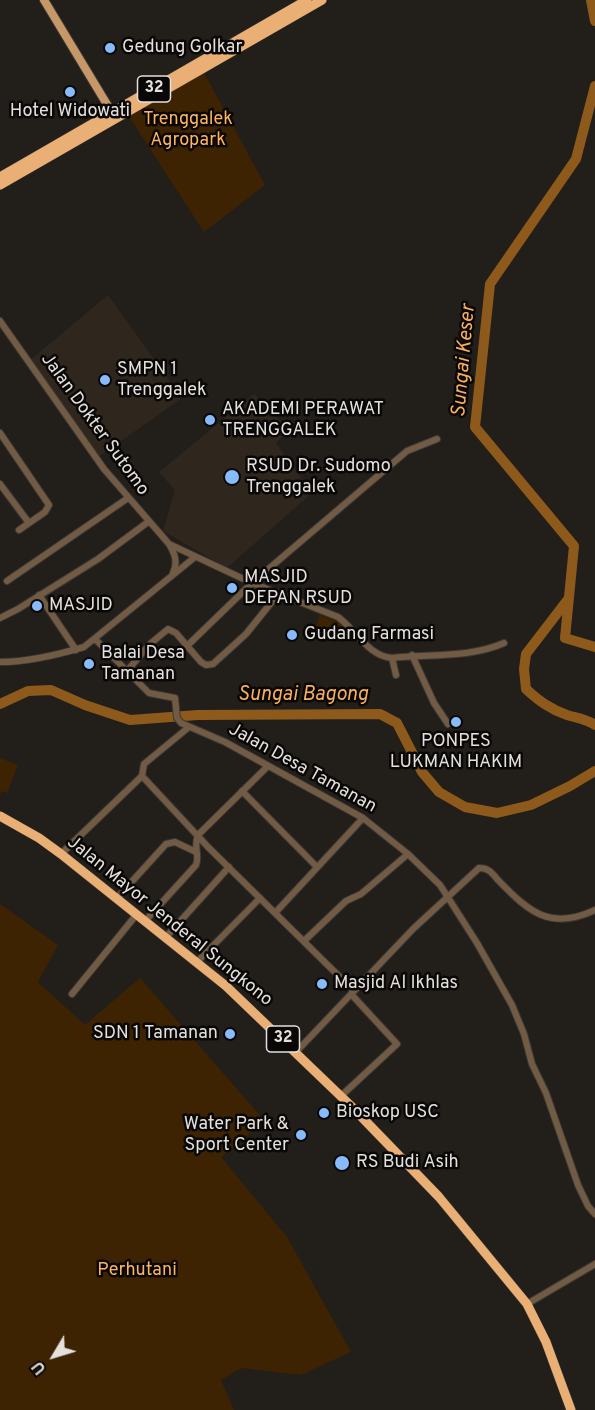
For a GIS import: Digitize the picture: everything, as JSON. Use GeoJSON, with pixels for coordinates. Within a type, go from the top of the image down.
{"type":"FeatureCollection","features":[{"type":"Feature","properties":{"kind":"highway","name":"32"},"geometry":{"type":"LineString","coordinates":[[114,116],[308,0]]}},
{"type":"Feature","properties":{"kind":"highway","name":"32"},"geometry":{"type":"LineString","coordinates":[[0,185],[14,173],[322,0]]}},
{"type":"Feature","properties":{"kind":"highway","name":"32"},"geometry":{"type":"LineString","coordinates":[[0,177],[14,173]]}},
{"type":"Feature","properties":{"kind":"highway","name":"Jalan Mayor Jenderal Sungkono"},"geometry":{"type":"LineString","coordinates":[[0,816],[62,854],[234,993],[341,1096],[439,1197],[527,1304]]}},
{"type":"Feature","properties":{"kind":"highway","name":"32"},"geometry":{"type":"LineString","coordinates":[[527,1304],[546,1342],[571,1410]]}},
{"type":"Feature","properties":{"kind":"main road"},"geometry":{"type":"LineString","coordinates":[[44,0],[114,116]]}},
{"type":"Feature","properties":{"kind":"street","name":"Jalan Dokter Sutomo"},"geometry":{"type":"LineString","coordinates":[[0,321],[104,469],[169,544],[252,583],[338,617],[375,653],[392,658]]}},
{"type":"Feature","properties":{"kind":"street"},"geometry":{"type":"LineString","coordinates":[[0,433],[49,504],[45,512],[19,530]]}},
{"type":"Feature","properties":{"kind":"street"},"geometry":{"type":"LineString","coordinates":[[187,646],[252,583],[407,451],[437,439]]}},
{"type":"Feature","properties":{"kind":"street"},"geometry":{"type":"LineString","coordinates":[[0,484],[29,524]]}},
{"type":"Feature","properties":{"kind":"street"},"geometry":{"type":"LineString","coordinates":[[7,581],[128,498]]}},
{"type":"Feature","properties":{"kind":"street"},"geometry":{"type":"LineString","coordinates":[[0,618],[98,559],[148,522]]}},
{"type":"Feature","properties":{"kind":"street"},"geometry":{"type":"LineString","coordinates":[[169,544],[176,561],[172,573]]}},
{"type":"Feature","properties":{"kind":"street"},"geometry":{"type":"LineString","coordinates":[[0,662],[24,660],[84,647],[172,573],[195,557]]}},
{"type":"Feature","properties":{"kind":"street"},"geometry":{"type":"LineString","coordinates":[[127,672],[150,644],[166,630],[174,631],[201,662],[206,665],[213,664],[246,634],[279,593]]}},
{"type":"Feature","properties":{"kind":"street"},"geometry":{"type":"LineString","coordinates":[[39,595],[76,650]]}},
{"type":"Feature","properties":{"kind":"street","name":"Jalan Desa Tamanan"},"geometry":{"type":"LineString","coordinates":[[95,639],[149,693],[170,696],[176,700],[177,718],[180,723],[225,742],[363,818],[408,854],[440,885],[477,943],[512,1005],[578,1185],[588,1206],[595,1214]]}},
{"type":"Feature","properties":{"kind":"street"},"geometry":{"type":"LineString","coordinates":[[396,675],[392,658],[476,652],[492,649],[504,643]]}},
{"type":"Feature","properties":{"kind":"street"},"geometry":{"type":"LineString","coordinates":[[412,656],[434,703],[448,724]]}},
{"type":"Feature","properties":{"kind":"street"},"geometry":{"type":"LineString","coordinates":[[189,727],[144,764],[141,771],[142,776],[198,836],[353,992],[396,1044],[341,1096]]}},
{"type":"Feature","properties":{"kind":"street"},"geometry":{"type":"LineString","coordinates":[[146,920],[196,865],[198,861],[195,841],[198,836],[268,766]]}},
{"type":"Feature","properties":{"kind":"street"},"geometry":{"type":"LineString","coordinates":[[62,854],[142,776]]}},
{"type":"Feature","properties":{"kind":"street"},"geometry":{"type":"LineString","coordinates":[[242,791],[317,867]]}},
{"type":"Feature","properties":{"kind":"street"},"geometry":{"type":"LineString","coordinates":[[275,913],[363,818]]}},
{"type":"Feature","properties":{"kind":"street"},"geometry":{"type":"LineString","coordinates":[[117,898],[166,844],[175,842],[196,852]]}},
{"type":"Feature","properties":{"kind":"street"},"geometry":{"type":"LineString","coordinates":[[304,941],[346,901],[361,894],[408,854]]}},
{"type":"Feature","properties":{"kind":"street"},"geometry":{"type":"LineString","coordinates":[[166,937],[229,867]]}},
{"type":"Feature","properties":{"kind":"street"},"geometry":{"type":"LineString","coordinates":[[296,1052],[413,929],[474,872],[482,868],[491,872],[521,904],[544,917],[564,920],[595,910]]}},
{"type":"Feature","properties":{"kind":"street"},"geometry":{"type":"LineString","coordinates":[[197,962],[260,898]]}},
{"type":"Feature","properties":{"kind":"street"},"geometry":{"type":"LineString","coordinates":[[72,994],[137,914]]}},
{"type":"Feature","properties":{"kind":"street"},"geometry":{"type":"LineString","coordinates":[[527,1304],[595,1264]]}},
{"type":"Feature","properties":{"kind":"shaded area","name":"SMPN 1 Trenggalek"},"geometry":{"type":"Polygon","coordinates":[[[108,295],[182,398],[97,458],[29,361],[108,295]]]}},
{"type":"Feature","properties":{"kind":"shaded area","name":"RSUD Dr. Sudomo Trenggalek"},"geometry":{"type":"Polygon","coordinates":[[[254,394],[289,430],[276,443],[305,483],[314,491],[227,568],[163,531],[175,490],[159,472],[254,394]]]}},
{"type":"Feature","properties":{"kind":"green space","name":"Trenggalek Agropark"},"geometry":{"type":"Polygon","coordinates":[[[203,71],[265,185],[204,232],[128,115],[203,71]]]}},
{"type":"Feature","properties":{"kind":"green space"},"geometry":{"type":"Polygon","coordinates":[[[320,615],[339,623],[351,633],[344,641],[315,628],[320,615]]]}},
{"type":"Feature","properties":{"kind":"green space"},"geometry":{"type":"Polygon","coordinates":[[[0,758],[18,765],[7,793],[2,791],[0,795],[0,758]]]}},
{"type":"Feature","properties":{"kind":"green space","name":"Perhutani"},"geometry":{"type":"Polygon","coordinates":[[[0,904],[58,945],[38,982],[85,1025],[140,978],[265,1121],[221,1157],[287,1237],[351,1352],[301,1375],[241,1368],[221,1380],[234,1410],[0,1410],[0,904]]]}},
{"type":"Feature","properties":{"kind":"waterway","name":"Sungai Keser"},"geometry":{"type":"LineString","coordinates":[[591,0],[595,21]]}},
{"type":"Feature","properties":{"kind":"waterway","name":"Sungai Keser"},"geometry":{"type":"LineString","coordinates":[[595,86],[576,159],[490,284],[475,427],[574,546],[565,638],[595,647]]}},
{"type":"Feature","properties":{"kind":"waterway","name":"Sungai Bagong"},"geometry":{"type":"LineString","coordinates":[[569,598],[526,654],[524,669],[526,689],[555,710],[595,725]]}},
{"type":"Feature","properties":{"kind":"waterway","name":"Sungai Bagong"},"geometry":{"type":"LineString","coordinates":[[0,704],[28,691],[51,690],[85,705],[130,720],[198,715],[380,714],[397,723],[422,772],[439,792],[465,807],[497,813],[531,805],[595,771]]}},
{"type":"Feature","properties":{"kind":"place","name":"Gedung Golkar"},"geometry":{"type":"Point","coordinates":[110,48]}},
{"type":"Feature","properties":{"kind":"place","name":"Hotel Widowati"},"geometry":{"type":"Point","coordinates":[70,92]}},
{"type":"Feature","properties":{"kind":"place","name":"SMPN 1 Trenggalek"},"geometry":{"type":"Point","coordinates":[105,380]}},
{"type":"Feature","properties":{"kind":"place","name":"AKADEMI PERAWAT TRENGGALEK"},"geometry":{"type":"Point","coordinates":[210,420]}},
{"type":"Feature","properties":{"kind":"place","name":"RSUD Dr. Sudomo Trenggalek"},"geometry":{"type":"Point","coordinates":[232,477]}},
{"type":"Feature","properties":{"kind":"place","name":"MASJID DEPAN RSUD"},"geometry":{"type":"Point","coordinates":[232,588]}},
{"type":"Feature","properties":{"kind":"place","name":"MASJID"},"geometry":{"type":"Point","coordinates":[37,606]}},
{"type":"Feature","properties":{"kind":"place","name":"Gudang Farmasi"},"geometry":{"type":"Point","coordinates":[292,635]}},
{"type":"Feature","properties":{"kind":"place","name":"Balai Desa Tamanan"},"geometry":{"type":"Point","coordinates":[89,664]}},
{"type":"Feature","properties":{"kind":"place","name":"PONPES LUKMAN HAKIM"},"geometry":{"type":"Point","coordinates":[456,722]}},
{"type":"Feature","properties":{"kind":"place","name":"Masjid Al Ikhlas"},"geometry":{"type":"Point","coordinates":[322,984]}},
{"type":"Feature","properties":{"kind":"place","name":"SDN 1 Tamanan"},"geometry":{"type":"Point","coordinates":[230,1034]}},
{"type":"Feature","properties":{"kind":"place","name":"Bioskop USC"},"geometry":{"type":"Point","coordinates":[324,1113]}},
{"type":"Feature","properties":{"kind":"place","name":"Water Park & Sport Center"},"geometry":{"type":"Point","coordinates":[301,1135]}},
{"type":"Feature","properties":{"kind":"place","name":"RS Budi Asih"},"geometry":{"type":"Point","coordinates":[342,1163]}}]}
